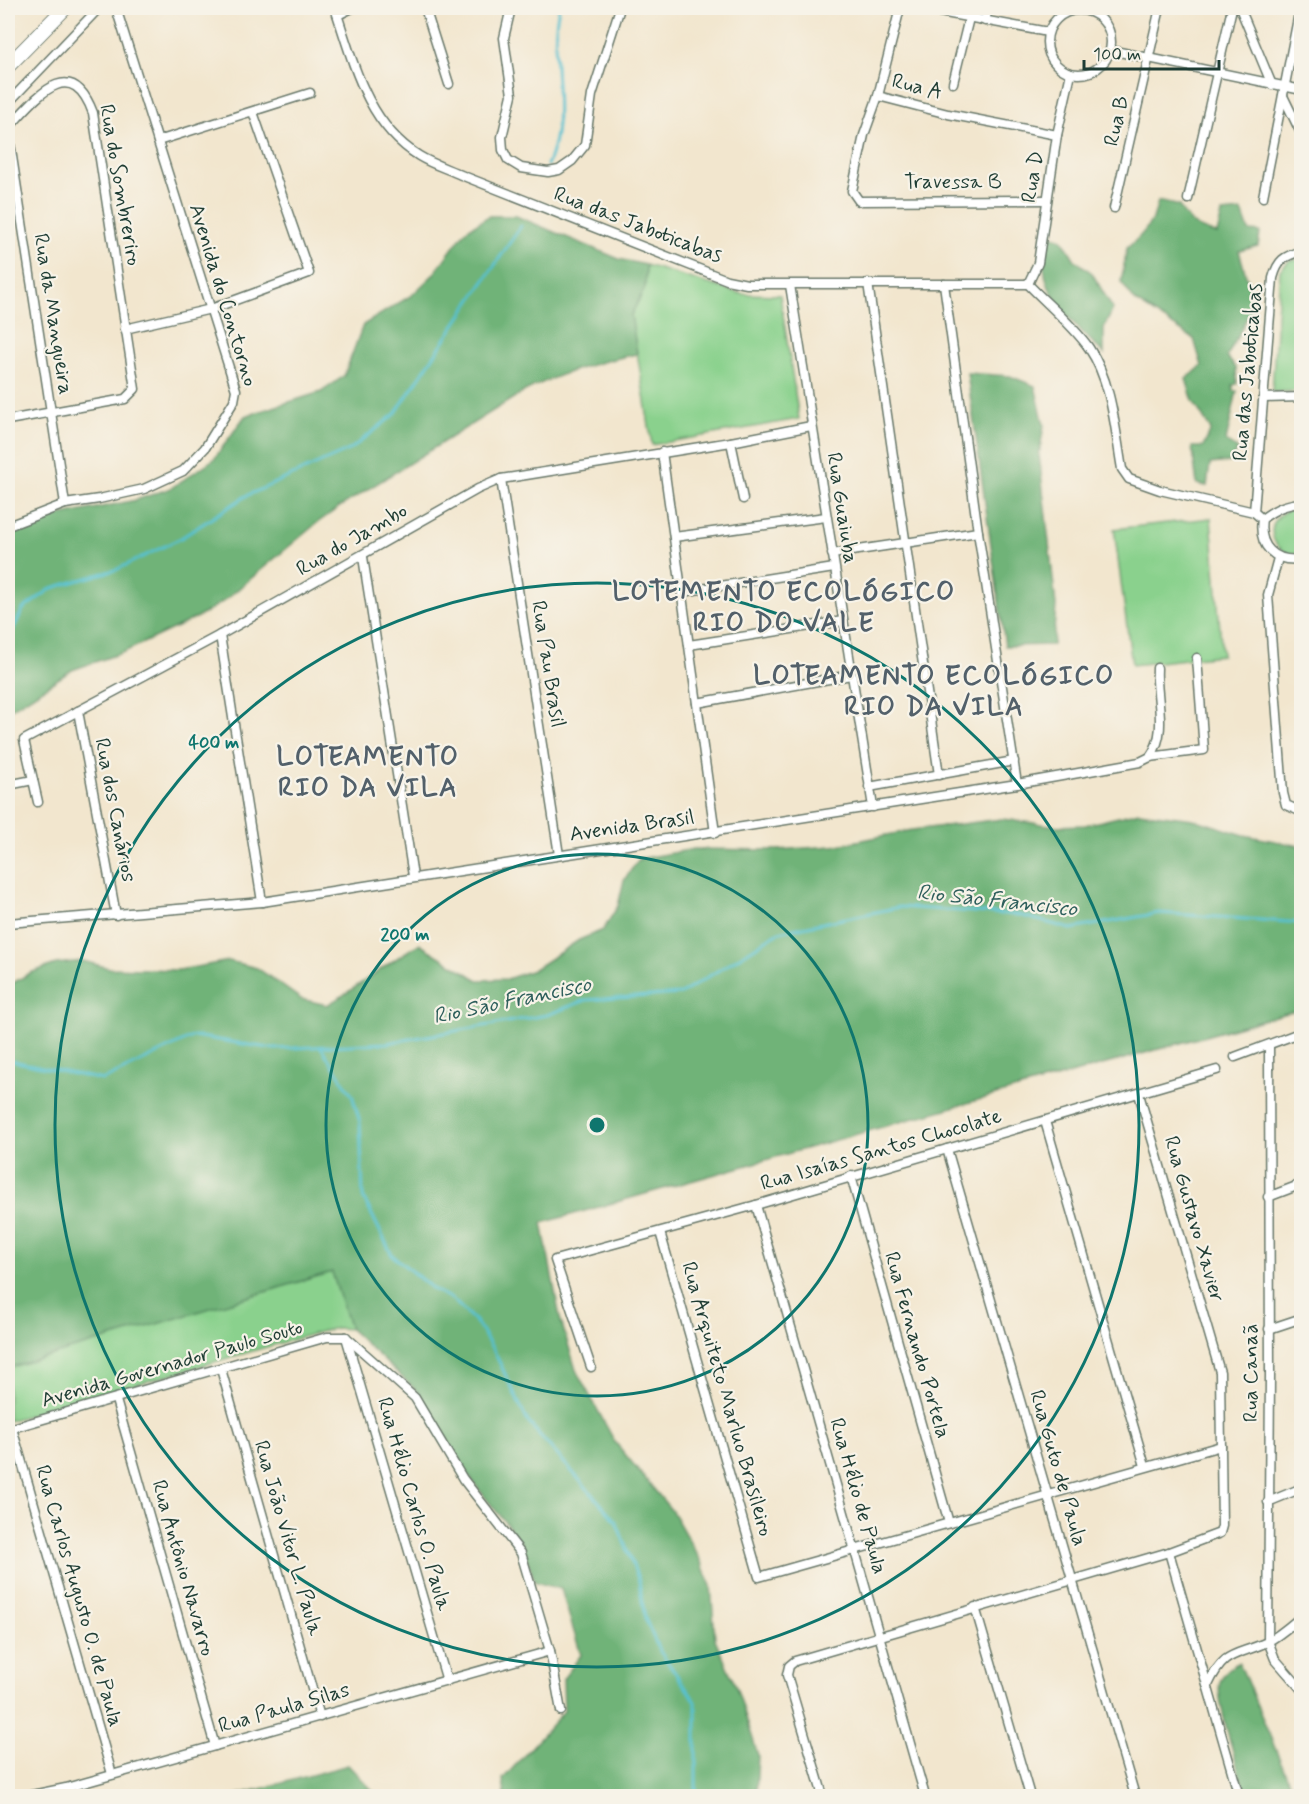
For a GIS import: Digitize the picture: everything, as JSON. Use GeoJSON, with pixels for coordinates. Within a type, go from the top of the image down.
{"type":"FeatureCollection","features":[{"type":"Feature","properties":{"kind":"main road"},"geometry":{"type":"LineString","coordinates":[[8,66],[65,8]]}},
{"type":"Feature","properties":{"kind":"street"},"geometry":{"type":"LineString","coordinates":[[8,103],[99,8]]}},
{"type":"Feature","properties":{"kind":"street","name":"Avenida do Contorno"},"geometry":{"type":"LineString","coordinates":[[8,526],[65,504],[99,500],[144,489],[183,471],[205,448],[229,410],[236,390],[116,8]]}},
{"type":"Feature","properties":{"kind":"street"},"geometry":{"type":"LineString","coordinates":[[336,11],[352,8]]}},
{"type":"Feature","properties":{"kind":"street"},"geometry":{"type":"LineString","coordinates":[[425,8],[449,84]]}},
{"type":"Feature","properties":{"kind":"street"},"geometry":{"type":"LineString","coordinates":[[511,8],[504,38],[512,95],[502,137],[503,150],[508,160],[520,168],[548,172],[559,170],[572,161],[585,145],[591,95],[620,8]]}},
{"type":"Feature","properties":{"kind":"street"},"geometry":{"type":"LineString","coordinates":[[878,96],[900,8]]}},
{"type":"Feature","properties":{"kind":"street"},"geometry":{"type":"LineString","coordinates":[[918,8],[1048,32]]}},
{"type":"Feature","properties":{"kind":"street"},"geometry":{"type":"LineString","coordinates":[[985,21],[988,8]]}},
{"type":"Feature","properties":{"kind":"street","name":"Rua B"},"geometry":{"type":"LineString","coordinates":[[1114,208],[1160,8]]}},
{"type":"Feature","properties":{"kind":"street"},"geometry":{"type":"LineString","coordinates":[[1188,199],[1232,8]]}},
{"type":"Feature","properties":{"kind":"street"},"geometry":{"type":"LineString","coordinates":[[1240,8],[1272,85]]}},
{"type":"Feature","properties":{"kind":"street"},"geometry":{"type":"LineString","coordinates":[[1263,197],[1300,8]]}},
{"type":"Feature","properties":{"kind":"street"},"geometry":{"type":"LineString","coordinates":[[1085,9],[1103,20],[1111,39],[1110,50],[1100,67],[1091,72],[1071,73],[1052,61],[1047,51],[1048,32],[1054,20],[1063,13],[1085,9]]}},
{"type":"Feature","properties":{"kind":"street","name":"Rua das Jaboticabas"},"geometry":{"type":"LineString","coordinates":[[336,11],[370,103],[395,136],[419,156],[727,280],[747,284],[790,285],[1028,284]]}},
{"type":"Feature","properties":{"kind":"street"},"geometry":{"type":"LineString","coordinates":[[953,83],[969,18]]}},
{"type":"Feature","properties":{"kind":"street"},"geometry":{"type":"LineString","coordinates":[[1110,50],[1272,85],[1283,92],[1302,135]]}},
{"type":"Feature","properties":{"kind":"street","name":"Rua D"},"geometry":{"type":"LineString","coordinates":[[1028,284],[1038,263],[1058,135],[1071,73]]}},
{"type":"Feature","properties":{"kind":"street","name":"Rua do Sombreriro"},"geometry":{"type":"LineString","coordinates":[[8,129],[43,90],[55,84],[67,83],[79,88],[87,98],[93,113],[134,381],[133,394],[125,399],[50,414]]}},
{"type":"Feature","properties":{"kind":"street"},"geometry":{"type":"LineString","coordinates":[[1283,92],[1302,90]]}},
{"type":"Feature","properties":{"kind":"street"},"geometry":{"type":"LineString","coordinates":[[158,141],[310,93]]}},
{"type":"Feature","properties":{"kind":"street","name":"Rua A"},"geometry":{"type":"LineString","coordinates":[[859,201],[852,195],[855,171],[878,96],[948,114],[1058,135]]}},
{"type":"Feature","properties":{"kind":"street"},"geometry":{"type":"LineString","coordinates":[[126,329],[211,309],[309,273],[254,112]]}},
{"type":"Feature","properties":{"kind":"street","name":"Rua da Mangueira"},"geometry":{"type":"LineString","coordinates":[[8,129],[65,504]]}},
{"type":"Feature","properties":{"kind":"street","name":"Travessa B"},"geometry":{"type":"LineString","coordinates":[[859,201],[1047,200]]}},
{"type":"Feature","properties":{"kind":"street","name":"Rua das Jaboticabas"},"geometry":{"type":"LineString","coordinates":[[1254,512],[1275,272],[1280,260],[1286,255],[1302,251]]}},
{"type":"Feature","properties":{"kind":"street"},"geometry":{"type":"LineString","coordinates":[[868,283],[939,775]]}},
{"type":"Feature","properties":{"kind":"street"},"geometry":{"type":"LineString","coordinates":[[944,284],[978,532],[1017,784]]}},
{"type":"Feature","properties":{"kind":"street"},"geometry":{"type":"LineString","coordinates":[[1028,284],[1089,347],[1099,365],[1107,387],[1122,469],[1129,479],[1160,490],[1254,512],[1262,519],[1262,540],[1267,549],[1286,561],[1302,559]]}},
{"type":"Feature","properties":{"kind":"street","name":"Rua Guaiuba"},"geometry":{"type":"LineString","coordinates":[[790,285],[873,807]]}},
{"type":"Feature","properties":{"kind":"street"},"geometry":{"type":"LineString","coordinates":[[1264,398],[1302,397]]}},
{"type":"Feature","properties":{"kind":"street"},"geometry":{"type":"LineString","coordinates":[[8,420],[50,414]]}},
{"type":"Feature","properties":{"kind":"street","name":"Rua do Jambo"},"geometry":{"type":"LineString","coordinates":[[33,780],[24,740],[363,557],[455,501],[501,479],[731,442],[811,426]]}},
{"type":"Feature","properties":{"kind":"street"},"geometry":{"type":"LineString","coordinates":[[731,442],[743,499]]}},
{"type":"Feature","properties":{"kind":"street"},"geometry":{"type":"LineString","coordinates":[[662,452],[715,833]]}},
{"type":"Feature","properties":{"kind":"street","name":"Rua Pau Brasil"},"geometry":{"type":"LineString","coordinates":[[501,479],[559,855]]}},
{"type":"Feature","properties":{"kind":"street"},"geometry":{"type":"LineString","coordinates":[[1262,519],[1286,505],[1302,503]]}},
{"type":"Feature","properties":{"kind":"street"},"geometry":{"type":"LineString","coordinates":[[674,537],[826,517]]}},
{"type":"Feature","properties":{"kind":"street"},"geometry":{"type":"LineString","coordinates":[[832,554],[978,532]]}},
{"type":"Feature","properties":{"kind":"street"},"geometry":{"type":"LineString","coordinates":[[363,557],[414,876]]}},
{"type":"Feature","properties":{"kind":"street"},"geometry":{"type":"LineString","coordinates":[[1278,558],[1268,595],[1283,793],[1286,805],[1302,812]]}},
{"type":"Feature","properties":{"kind":"street"},"geometry":{"type":"LineString","coordinates":[[682,592],[834,568]]}},
{"type":"Feature","properties":{"kind":"street"},"geometry":{"type":"LineString","coordinates":[[689,645],[843,621]]}},
{"type":"Feature","properties":{"kind":"street"},"geometry":{"type":"LineString","coordinates":[[220,635],[262,902]]}},
{"type":"Feature","properties":{"kind":"street","name":"Avenida Brasil"},"geometry":{"type":"LineString","coordinates":[[8,923],[262,902],[414,876],[715,833],[1017,784],[1140,762],[1150,757],[1204,750],[1197,658]]}},
{"type":"Feature","properties":{"kind":"street"},"geometry":{"type":"LineString","coordinates":[[1150,757],[1160,741],[1161,730],[1156,687],[1157,668]]}},
{"type":"Feature","properties":{"kind":"street"},"geometry":{"type":"LineString","coordinates":[[697,703],[851,675]]}},
{"type":"Feature","properties":{"kind":"street","name":"Rua dos Canários"},"geometry":{"type":"LineString","coordinates":[[78,711],[116,915]]}},
{"type":"Feature","properties":{"kind":"street"},"geometry":{"type":"LineString","coordinates":[[870,787],[1014,761]]}},
{"type":"Feature","properties":{"kind":"street"},"geometry":{"type":"LineString","coordinates":[[8,784],[33,780],[38,802]]}},
{"type":"Feature","properties":{"kind":"street"},"geometry":{"type":"LineString","coordinates":[[1235,1057],[1302,1032]]}},
{"type":"Feature","properties":{"kind":"street","name":"Rua Canaã"},"geometry":{"type":"LineString","coordinates":[[1269,1045],[1268,1641],[1275,1659],[1302,1690]]}},
{"type":"Feature","properties":{"kind":"street","name":"Rua Isaías Santos Chocolate"},"geometry":{"type":"LineString","coordinates":[[591,1366],[555,1260],[756,1205],[1217,1070]]}},
{"type":"Feature","properties":{"kind":"street","name":"Rua Gustavo Xavier"},"geometry":{"type":"LineString","coordinates":[[1139,1094],[1220,1372],[1222,1526],[1220,1533],[1169,1552]]}},
{"type":"Feature","properties":{"kind":"street"},"geometry":{"type":"LineString","coordinates":[[1045,1121],[1145,1466]]}},
{"type":"Feature","properties":{"kind":"street","name":"Rua Guto de Paula"},"geometry":{"type":"LineString","coordinates":[[947,1149],[1135,1797]]}},
{"type":"Feature","properties":{"kind":"street","name":"Rua Fernando Portela"},"geometry":{"type":"LineString","coordinates":[[851,1176],[949,1523]]}},
{"type":"Feature","properties":{"kind":"street"},"geometry":{"type":"LineString","coordinates":[[1268,1197],[1302,1184]]}},
{"type":"Feature","properties":{"kind":"street","name":"Rua Hélio de Paula"},"geometry":{"type":"LineString","coordinates":[[756,1205],[925,1797]]}},
{"type":"Feature","properties":{"kind":"street","name":"Rua Arquiteto Marluo Brasileiro"},"geometry":{"type":"LineString","coordinates":[[660,1232],[759,1577],[855,1549]]}},
{"type":"Feature","properties":{"kind":"street"},"geometry":{"type":"LineString","coordinates":[[1269,1329],[1302,1318]]}},
{"type":"Feature","properties":{"kind":"street"},"geometry":{"type":"LineString","coordinates":[[346,1336],[415,1398],[463,1479],[515,1543],[525,1564],[550,1652],[561,1711]]}},
{"type":"Feature","properties":{"kind":"street","name":"Avenida Governador Paulo Souto"},"geometry":{"type":"LineString","coordinates":[[10,1429],[327,1337],[346,1336]]}},
{"type":"Feature","properties":{"kind":"street","name":"Rua Hélio Carlos O. Paula"},"geometry":{"type":"LineString","coordinates":[[346,1336],[447,1681]]}},
{"type":"Feature","properties":{"kind":"street","name":"Rua João Vitor L. Paula"},"geometry":{"type":"LineString","coordinates":[[221,1369],[320,1717]]}},
{"type":"Feature","properties":{"kind":"street","name":"Rua Antônio Navarro"},"geometry":{"type":"LineString","coordinates":[[116,1400],[215,1746]]}},
{"type":"Feature","properties":{"kind":"street","name":"Rua Carlos Augusto O. de Paula"},"geometry":{"type":"LineString","coordinates":[[10,1429],[111,1774]]}},
{"type":"Feature","properties":{"kind":"street"},"geometry":{"type":"LineString","coordinates":[[855,1549],[1221,1446]]}},
{"type":"Feature","properties":{"kind":"street"},"geometry":{"type":"LineString","coordinates":[[1268,1502],[1302,1488]]}},
{"type":"Feature","properties":{"kind":"street"},"geometry":{"type":"LineString","coordinates":[[822,1797],[787,1670],[795,1661],[1169,1552],[1239,1797]]}},
{"type":"Feature","properties":{"kind":"street"},"geometry":{"type":"LineString","coordinates":[[975,1607],[1030,1797]]}},
{"type":"Feature","properties":{"kind":"street"},"geometry":{"type":"LineString","coordinates":[[1208,1685],[1216,1667],[1227,1656],[1268,1641],[1302,1616]]}},
{"type":"Feature","properties":{"kind":"street","name":"Rua Paula Silas"},"geometry":{"type":"LineString","coordinates":[[27,1797],[550,1652]]}},
{"type":"Feature","properties":{"kind":"green space"},"geometry":{"type":"Polygon","coordinates":[[[1158,201],[1179,206],[1195,225],[1217,234],[1222,213],[1242,211],[1249,231],[1260,232],[1258,246],[1239,251],[1252,296],[1251,310],[1227,357],[1236,368],[1237,384],[1233,385],[1233,391],[1237,391],[1226,441],[1238,450],[1230,462],[1210,464],[1207,486],[1197,484],[1192,447],[1203,447],[1211,430],[1193,401],[1186,379],[1202,366],[1194,339],[1135,301],[1121,282],[1127,248],[1147,228],[1158,201]]]}},
{"type":"Feature","properties":{"kind":"green space"},"geometry":{"type":"Polygon","coordinates":[[[489,216],[516,216],[619,259],[646,265],[645,288],[631,315],[637,354],[578,369],[523,392],[341,506],[317,523],[224,601],[200,616],[124,652],[72,670],[8,711],[8,534],[43,519],[136,500],[171,488],[214,459],[245,416],[321,392],[344,376],[363,325],[412,295],[433,275],[466,230],[489,216]]]}},
{"type":"Feature","properties":{"kind":"green space"},"geometry":{"type":"Polygon","coordinates":[[[1050,235],[1062,239],[1075,260],[1092,273],[1113,309],[1104,328],[1104,354],[1066,315],[1051,293],[1044,267],[1050,235]]]}},
{"type":"Feature","properties":{"kind":"green space"},"geometry":{"type":"Polygon","coordinates":[[[1301,259],[1301,391],[1272,392],[1280,270],[1290,260],[1301,259]]]}},
{"type":"Feature","properties":{"kind":"green space"},"geometry":{"type":"Polygon","coordinates":[[[646,265],[742,294],[780,295],[799,419],[652,445],[631,315],[645,288],[646,265]]]}},
{"type":"Feature","properties":{"kind":"green space"},"geometry":{"type":"Polygon","coordinates":[[[967,373],[1010,376],[1035,386],[1044,425],[1039,455],[1056,605],[1053,645],[1005,646],[967,373]]]}},
{"type":"Feature","properties":{"kind":"green space"},"geometry":{"type":"Polygon","coordinates":[[[1301,506],[1301,554],[1290,553],[1276,543],[1272,534],[1273,526],[1278,517],[1301,506]]]}},
{"type":"Feature","properties":{"kind":"green space"},"geometry":{"type":"Polygon","coordinates":[[[1211,518],[1222,655],[1132,665],[1114,529],[1211,518]]]}},
{"type":"Feature","properties":{"kind":"green space"},"geometry":{"type":"Polygon","coordinates":[[[1139,812],[1193,819],[1244,835],[1301,846],[1301,1009],[542,1223],[560,1318],[576,1370],[615,1442],[672,1511],[700,1560],[711,1586],[715,1639],[737,1689],[758,1755],[756,1796],[505,1796],[503,1779],[564,1711],[563,1679],[581,1655],[561,1589],[535,1582],[521,1542],[469,1477],[419,1393],[350,1329],[332,1272],[8,1368],[8,986],[30,973],[56,964],[83,961],[109,968],[179,970],[229,961],[257,968],[301,999],[327,1005],[419,944],[478,980],[507,979],[533,970],[579,940],[603,930],[618,906],[624,880],[639,859],[694,849],[777,850],[833,846],[912,830],[1002,819],[1057,826],[1085,825],[1139,812]]]}},
{"type":"Feature","properties":{"kind":"green space"},"geometry":{"type":"Polygon","coordinates":[[[332,1272],[350,1329],[337,1328],[323,1331],[8,1421],[8,1368],[332,1272]]]}},
{"type":"Feature","properties":{"kind":"green space"},"geometry":{"type":"Polygon","coordinates":[[[1239,1662],[1295,1796],[1246,1796],[1224,1719],[1219,1690],[1223,1675],[1239,1662]]]}},
{"type":"Feature","properties":{"kind":"green space"},"geometry":{"type":"Polygon","coordinates":[[[348,1765],[378,1796],[234,1796],[348,1765]]]}},
{"type":"Feature","properties":{"kind":"waterway"},"geometry":{"type":"LineString","coordinates":[[547,165],[554,146],[557,126],[555,47],[559,8]]}},
{"type":"Feature","properties":{"kind":"waterway"},"geometry":{"type":"LineString","coordinates":[[8,640],[23,609],[52,588],[118,569],[181,538],[246,496],[351,449],[395,414],[521,226]]}},
{"type":"Feature","properties":{"kind":"waterway","name":"Rio São Francisco"},"geometry":{"type":"LineString","coordinates":[[8,1060],[103,1080],[194,1036],[275,1049],[387,1043],[547,1015],[586,1000],[681,994],[779,932],[900,907],[1019,915],[1071,929],[1159,913],[1302,923]]}},
{"type":"Feature","properties":{"kind":"waterway"},"geometry":{"type":"LineString","coordinates":[[321,1047],[352,1095],[360,1122],[363,1197],[392,1255],[434,1290],[452,1299],[476,1322],[494,1351],[528,1422],[616,1521],[639,1581],[645,1618],[659,1650],[696,1702],[696,1796]]}},
{"type":"Feature","properties":{"kind":"district","name":"LOTEMENTO ECOLÓGICO RIO DO VALE"},"geometry":{"type":"Point","coordinates":[784,608]}},
{"type":"Feature","properties":{"kind":"district","name":"LOTEAMENTO ECOLÓGICO RIO DA VILA"},"geometry":{"type":"Point","coordinates":[934,692]}},
{"type":"Feature","properties":{"kind":"district","name":"LOTEAMENTO RIO DA VILA"},"geometry":{"type":"Point","coordinates":[368,772]}}]}
